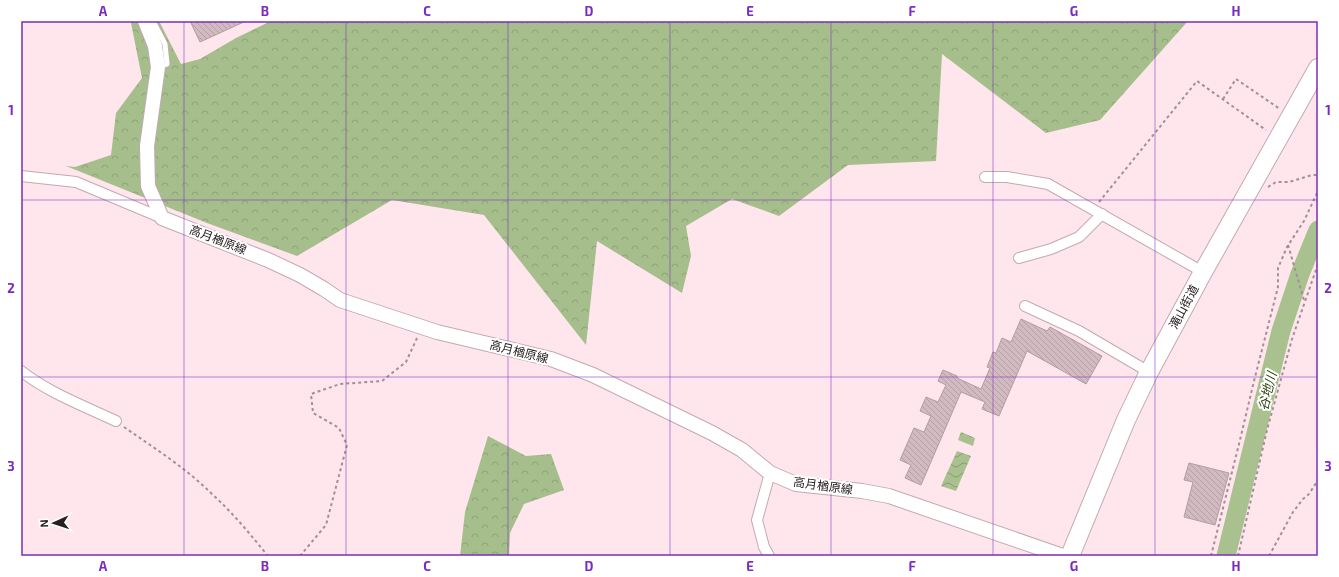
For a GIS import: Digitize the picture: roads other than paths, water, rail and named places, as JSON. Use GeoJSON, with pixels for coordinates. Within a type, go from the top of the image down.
{"type":"FeatureCollection","features":[{"type":"Feature","properties":{"kind":"highway","name":"滝山街道"},"geometry":{"type":"LineString","coordinates":[[1070,556],[1126,420],[1149,372],[1203,272],[1318,68]]}},
{"type":"Feature","properties":{"kind":"main road"},"geometry":{"type":"LineString","coordinates":[[145,21],[155,46],[158,67],[147,146],[148,186],[162,218]]}},
{"type":"Feature","properties":{"kind":"main road","name":"高月楢原線"},"geometry":{"type":"LineString","coordinates":[[162,218],[268,260],[300,275],[340,300],[437,332],[551,360],[594,375],[712,433],[742,450],[770,473],[796,484],[862,490],[889,496],[1063,556]]}},
{"type":"Feature","properties":{"kind":"street"},"geometry":{"type":"LineString","coordinates":[[21,176],[76,182],[162,218]]}},
{"type":"Feature","properties":{"kind":"street"},"geometry":{"type":"LineString","coordinates":[[985,177],[1007,177],[1048,184],[1203,272]]}},
{"type":"Feature","properties":{"kind":"street"},"geometry":{"type":"LineString","coordinates":[[1019,258],[1051,249],[1079,237],[1097,212]]}},
{"type":"Feature","properties":{"kind":"street"},"geometry":{"type":"LineString","coordinates":[[1025,306],[1079,331],[1149,372]]}},
{"type":"Feature","properties":{"kind":"street"},"geometry":{"type":"LineString","coordinates":[[21,371],[28,377],[61,395],[116,421]]}},
{"type":"Feature","properties":{"kind":"street"},"geometry":{"type":"LineString","coordinates":[[769,556],[764,547],[757,520],[770,473]]}},
{"type":"Feature","properties":{"kind":"lane"},"geometry":{"type":"LineString","coordinates":[[153,21],[165,44],[166,64],[158,67]]}},
{"type":"Feature","properties":{"kind":"water"},"geometry":{"type":"Polygon","coordinates":[[[961,432],[975,438],[973,446],[958,440],[961,432]]]}},
{"type":"Feature","properties":{"kind":"water"},"geometry":{"type":"Polygon","coordinates":[[[957,451],[971,456],[956,491],[941,486],[957,451]]]}},
{"type":"Feature","properties":{"kind":"waterway","name":"谷地川"},"geometry":{"type":"LineString","coordinates":[[1226,556],[1281,331],[1300,274],[1318,230]]}}]}
